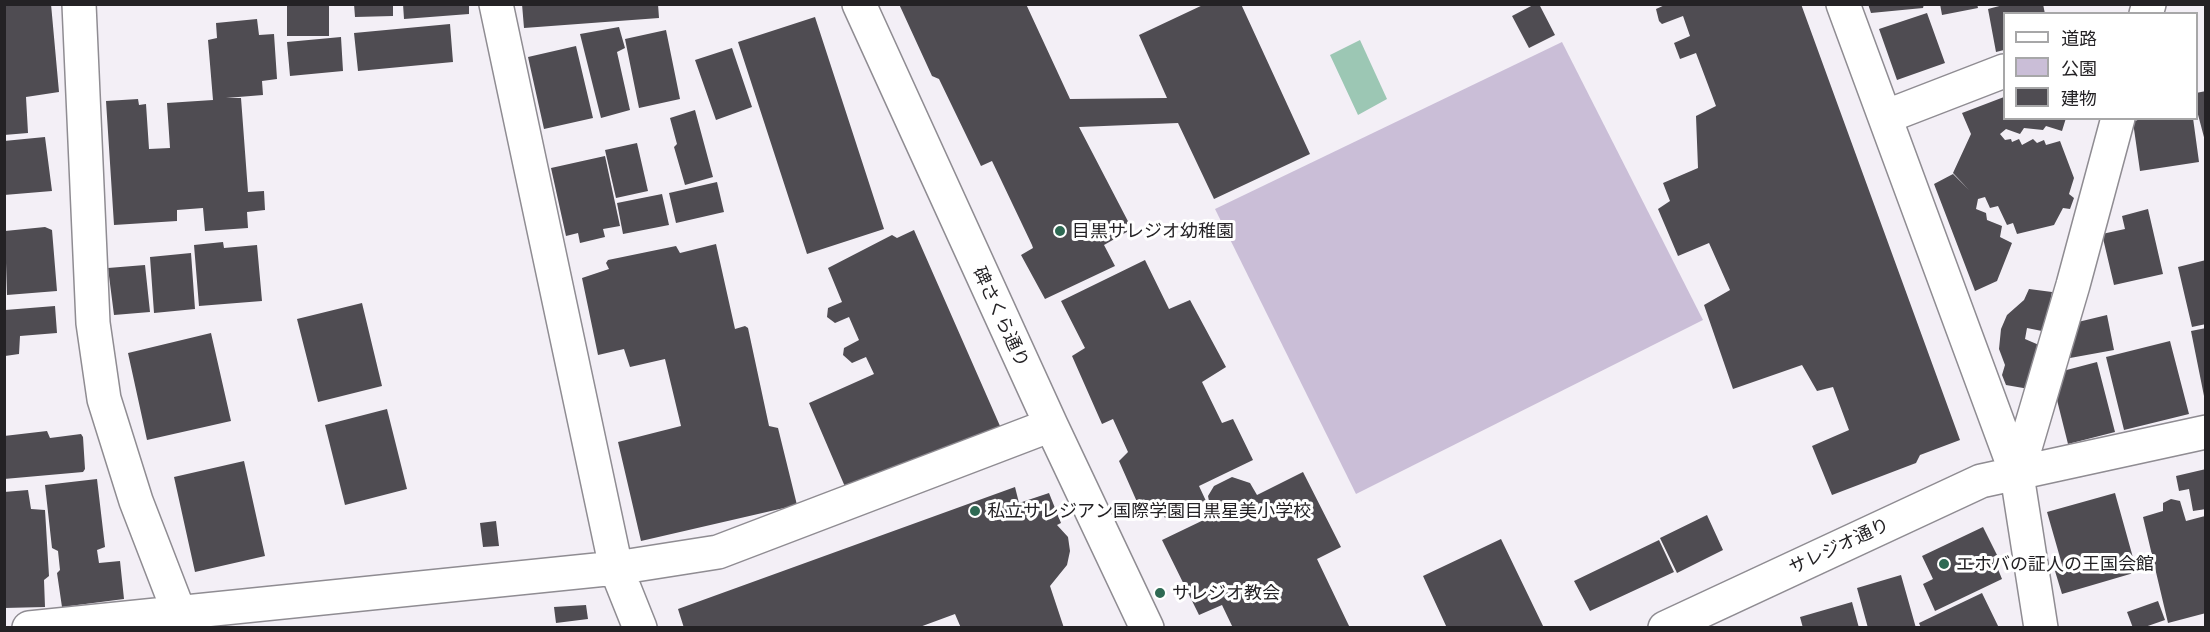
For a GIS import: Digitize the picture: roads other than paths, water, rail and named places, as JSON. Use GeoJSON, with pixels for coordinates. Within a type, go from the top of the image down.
{"type":"FeatureCollection","features":[{"type":"Feature","properties":{"kind":"street"},"geometry":{"type":"LineString","coordinates":[[79,4],[93,323],[104,399],[136,501],[182,621]]}},
{"type":"Feature","properties":{"kind":"street"},"geometry":{"type":"LineString","coordinates":[[496,4],[616,568],[640,627]]}},
{"type":"Feature","properties":{"kind":"street","name":"碑さくら通り"},"geometry":{"type":"LineString","coordinates":[[859,4],[1051,425],[1148,627]]}},
{"type":"Feature","properties":{"kind":"street"},"geometry":{"type":"LineString","coordinates":[[1843,4],[2017,475],[2041,627]]}},
{"type":"Feature","properties":{"kind":"street"},"geometry":{"type":"LineString","coordinates":[[1885,117],[2003,71]]}},
{"type":"Feature","properties":{"kind":"street"},"geometry":{"type":"LineString","coordinates":[[2017,475],[2073,285],[2117,120]]}},
{"type":"Feature","properties":{"kind":"street"},"geometry":{"type":"LineString","coordinates":[[28,627],[182,621],[616,568],[718,552],[1051,425]]}},
{"type":"Feature","properties":{"kind":"street","name":"サレジオ通り"},"geometry":{"type":"LineString","coordinates":[[1665,627],[1981,481],[2017,475],[2205,432]]}},
{"type":"Feature","properties":{"kind":"place","name":"目黒サレジオ幼稚園"},"geometry":{"type":"Point","coordinates":[1060,231]}},
{"type":"Feature","properties":{"kind":"place","name":"私立サレジアン国際学園目黒星美小学校"},"geometry":{"type":"Point","coordinates":[975,511]}},
{"type":"Feature","properties":{"kind":"place","name":"エホバの証人の王国会館"},"geometry":{"type":"Point","coordinates":[1944,564]}},
{"type":"Feature","properties":{"kind":"place","name":"サレジオ教会"},"geometry":{"type":"Point","coordinates":[1160,593]}}]}
